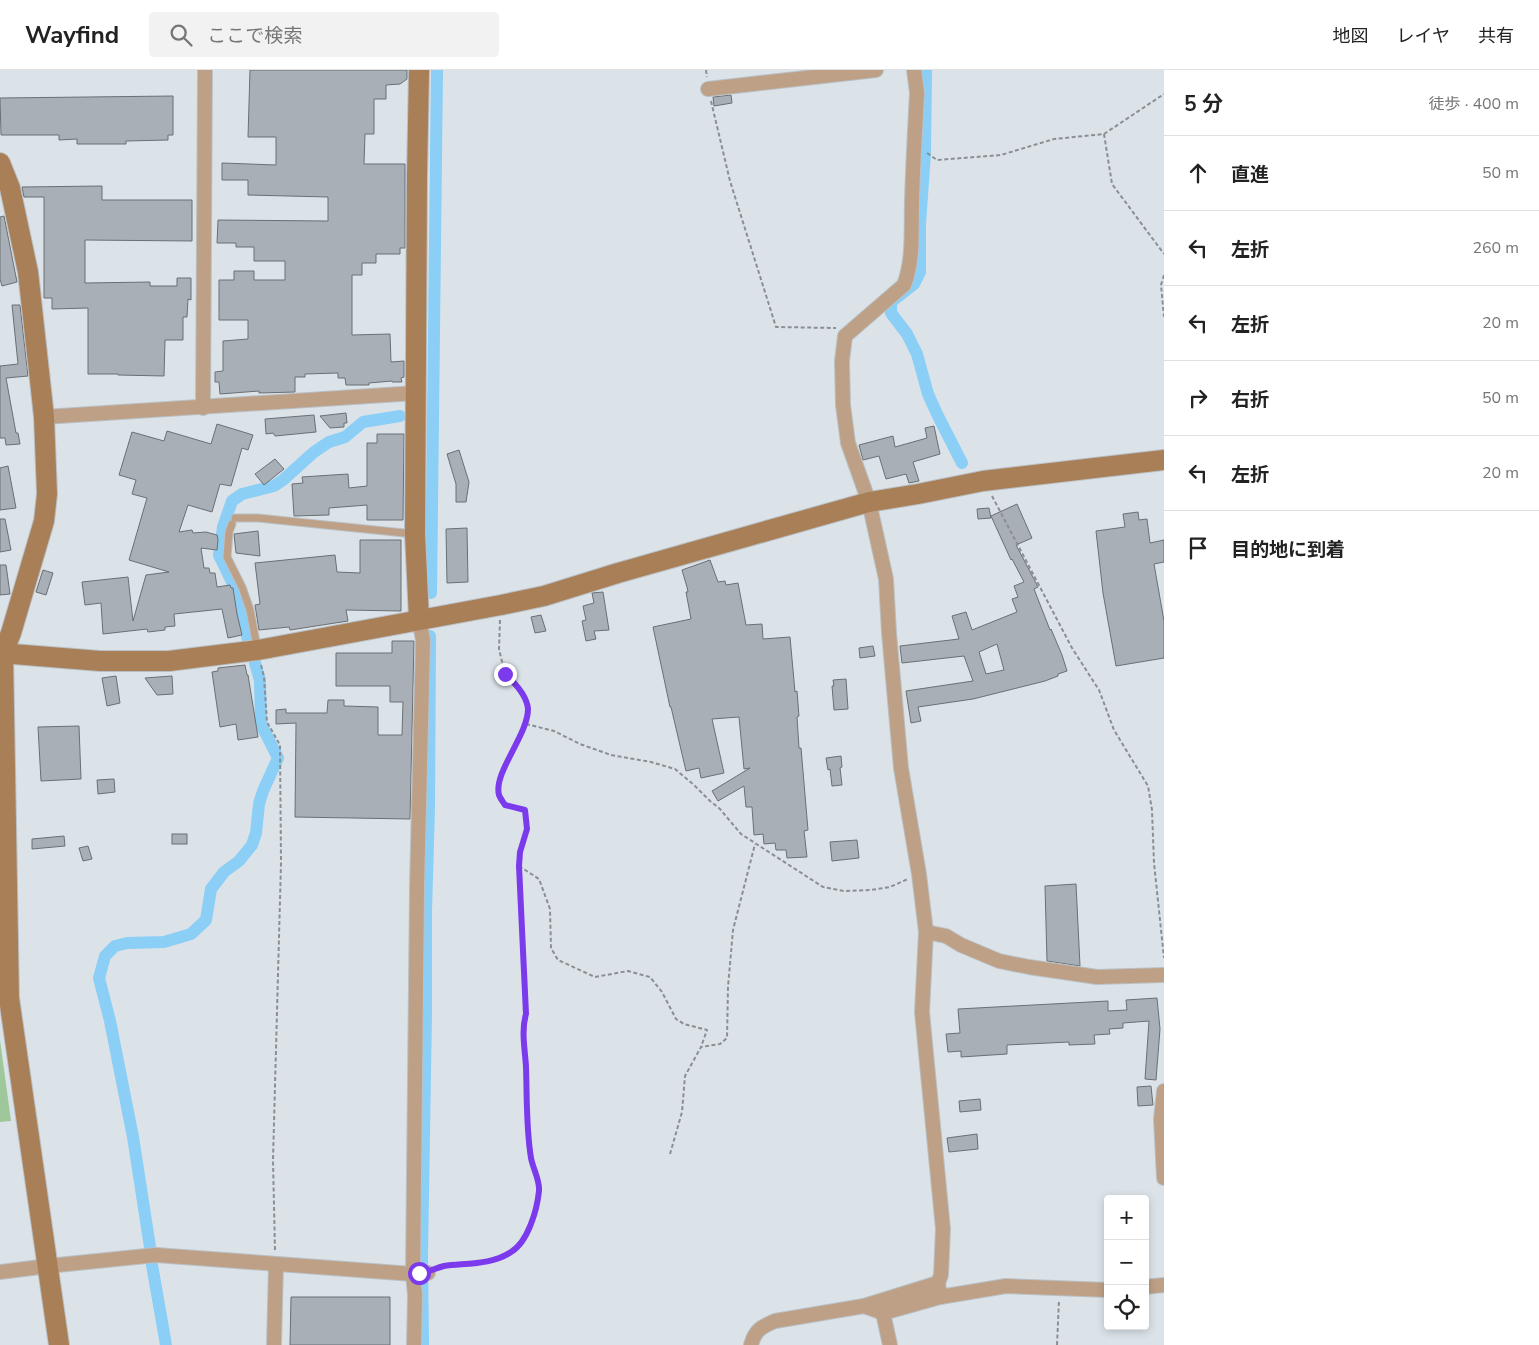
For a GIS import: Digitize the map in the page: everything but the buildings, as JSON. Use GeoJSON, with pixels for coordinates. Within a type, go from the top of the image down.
{"type":"FeatureCollection","features":[{"type":"Feature","properties":{"kind":"street"},"geometry":{"type":"LineString","coordinates":[[203,408],[205,70]]}},
{"type":"Feature","properties":{"kind":"street"},"geometry":{"type":"LineString","coordinates":[[414,1345],[415,1295],[420,1273],[418,877],[422,640],[419,619],[415,534],[417,176],[420,70]]}},
{"type":"Feature","properties":{"kind":"street"},"geometry":{"type":"LineString","coordinates":[[708,89],[876,70]]}},
{"type":"Feature","properties":{"kind":"street"},"geometry":{"type":"LineString","coordinates":[[914,70],[917,93],[908,276],[904,285],[845,336],[842,360],[843,405],[848,444],[869,502],[886,579],[901,768],[919,874],[926,932],[922,1012],[942,1229],[939,1290]]}},
{"type":"Feature","properties":{"kind":"street"},"geometry":{"type":"LineString","coordinates":[[0,164],[10,188],[28,272],[44,417],[47,494],[44,521],[11,633],[2,652],[5,998],[59,1345]]}},
{"type":"Feature","properties":{"kind":"street"},"geometry":{"type":"LineString","coordinates":[[44,417],[416,393]]}},
{"type":"Feature","properties":{"kind":"street"},"geometry":{"type":"LineString","coordinates":[[2,652],[100,660],[169,661],[258,650],[544,596],[618,573],[869,502],[983,481],[1164,460]]}},
{"type":"Feature","properties":{"kind":"street"},"geometry":{"type":"LineString","coordinates":[[926,932],[946,936],[999,961],[1029,967],[1097,977],[1164,975]]}},
{"type":"Feature","properties":{"kind":"street"},"geometry":{"type":"LineString","coordinates":[[1164,1090],[1161,1118],[1164,1178]]}},
{"type":"Feature","properties":{"kind":"street"},"geometry":{"type":"LineString","coordinates":[[0,1272],[156,1255],[420,1273]]}},
{"type":"Feature","properties":{"kind":"street"},"geometry":{"type":"LineString","coordinates":[[274,1345],[276,1264]]}},
{"type":"Feature","properties":{"kind":"street"},"geometry":{"type":"LineString","coordinates":[[1149,1287],[1164,1285]]}},
{"type":"Feature","properties":{"kind":"street"},"geometry":{"type":"LineString","coordinates":[[751,1345],[754,1334],[763,1326],[775,1321],[864,1306],[939,1290],[1006,1286],[1104,1290]]}},
{"type":"Feature","properties":{"kind":"street"},"geometry":{"type":"LineString","coordinates":[[864,1306],[883,1313],[939,1290]]}},
{"type":"Feature","properties":{"kind":"street"},"geometry":{"type":"LineString","coordinates":[[883,1313],[890,1345]]}},
{"type":"Feature","properties":{"kind":"lane"},"geometry":{"type":"LineString","coordinates":[[258,650],[250,610],[242,587],[227,557],[229,532],[234,521],[258,518],[415,534]]}},
{"type":"Feature","properties":{"kind":"path"},"geometry":{"type":"LineString","coordinates":[[706,70],[708,89],[730,180],[776,327],[836,328],[845,336]]}},
{"type":"Feature","properties":{"kind":"path"},"geometry":{"type":"LineString","coordinates":[[914,144],[937,160],[1001,155],[1054,140],[1104,134],[1164,94]]}},
{"type":"Feature","properties":{"kind":"path"},"geometry":{"type":"LineString","coordinates":[[1104,134],[1112,184],[1164,254]]}},
{"type":"Feature","properties":{"kind":"path"},"geometry":{"type":"LineString","coordinates":[[1164,275],[1161,285],[1164,317]]}},
{"type":"Feature","properties":{"kind":"path"},"geometry":{"type":"LineString","coordinates":[[983,481],[1072,648],[1099,690],[1114,730],[1148,786],[1152,810],[1154,863],[1164,958]]}},
{"type":"Feature","properties":{"kind":"path"},"geometry":{"type":"LineString","coordinates":[[420,1273],[442,1267],[483,1263],[510,1254],[518,1247],[533,1220],[539,1190],[531,1160],[526,1112],[526,1068],[522,1025],[526,1014],[519,866],[520,852],[527,829],[525,810],[505,805],[499,796],[499,782],[526,724],[528,707],[519,687],[505,674],[499,649],[501,605]]}},
{"type":"Feature","properties":{"kind":"path"},"geometry":{"type":"LineString","coordinates":[[258,650],[264,677],[267,722],[280,745],[281,862],[273,1160],[276,1264]]}},
{"type":"Feature","properties":{"kind":"path"},"geometry":{"type":"LineString","coordinates":[[526,724],[554,731],[580,744],[611,755],[652,762],[676,769],[720,809],[741,834],[823,887],[857,892],[890,887],[919,874]]}},
{"type":"Feature","properties":{"kind":"path"},"geometry":{"type":"LineString","coordinates":[[701,1047],[720,1044],[727,1038],[728,987],[733,930],[755,844]]}},
{"type":"Feature","properties":{"kind":"path"},"geometry":{"type":"LineString","coordinates":[[519,866],[539,879],[550,910],[552,948],[558,960],[594,977],[628,971],[650,977],[662,992],[676,1019],[684,1024],[707,1030],[701,1047],[685,1076],[682,1112],[670,1154]]}},
{"type":"Feature","properties":{"kind":"path"},"geometry":{"type":"LineString","coordinates":[[1057,1345],[1059,1289]]}},
{"type":"Feature","properties":{"kind":"green space"},"geometry":{"type":"Polygon","coordinates":[[[0,1040],[11,1121],[0,1122],[0,1040]]]}},
{"type":"Feature","properties":{"kind":"waterway"},"geometry":{"type":"LineString","coordinates":[[431,593],[437,70]]}},
{"type":"Feature","properties":{"kind":"waterway"},"geometry":{"type":"LineString","coordinates":[[926,71],[920,272],[914,284],[891,302],[891,313],[907,334],[917,354],[928,394],[962,463]]}},
{"type":"Feature","properties":{"kind":"waterway"},"geometry":{"type":"LineString","coordinates":[[248,641],[238,594],[219,555],[223,527],[232,501],[242,494],[274,486],[314,452],[329,442],[345,437],[363,422],[400,416]]}},
{"type":"Feature","properties":{"kind":"waterway"},"geometry":{"type":"LineString","coordinates":[[423,1345],[422,1255],[430,636]]}},
{"type":"Feature","properties":{"kind":"waterway"},"geometry":{"type":"LineString","coordinates":[[150,1247],[133,1137],[110,1021],[99,978],[105,956],[115,946],[127,943],[164,942],[191,934],[206,920],[211,889],[224,872],[239,861],[252,845],[256,833],[259,804],[278,758],[261,724],[260,680],[255,663]]}},
{"type":"Feature","properties":{"kind":"waterway"},"geometry":{"type":"LineString","coordinates":[[152,1265],[166,1345]]}},
{"type":"Feature","properties":{"kind":"route"},"geometry":{"type":"LineString","coordinates":[[419,1273],[428,1273],[442,1267],[483,1263],[510,1254],[518,1247],[533,1220],[539,1190],[531,1160],[526,1112],[526,1068],[522,1025],[526,1014],[519,866],[520,852],[527,829],[525,810],[505,805],[499,796],[499,782],[526,724],[528,707],[519,687],[505,674]]}}]}
